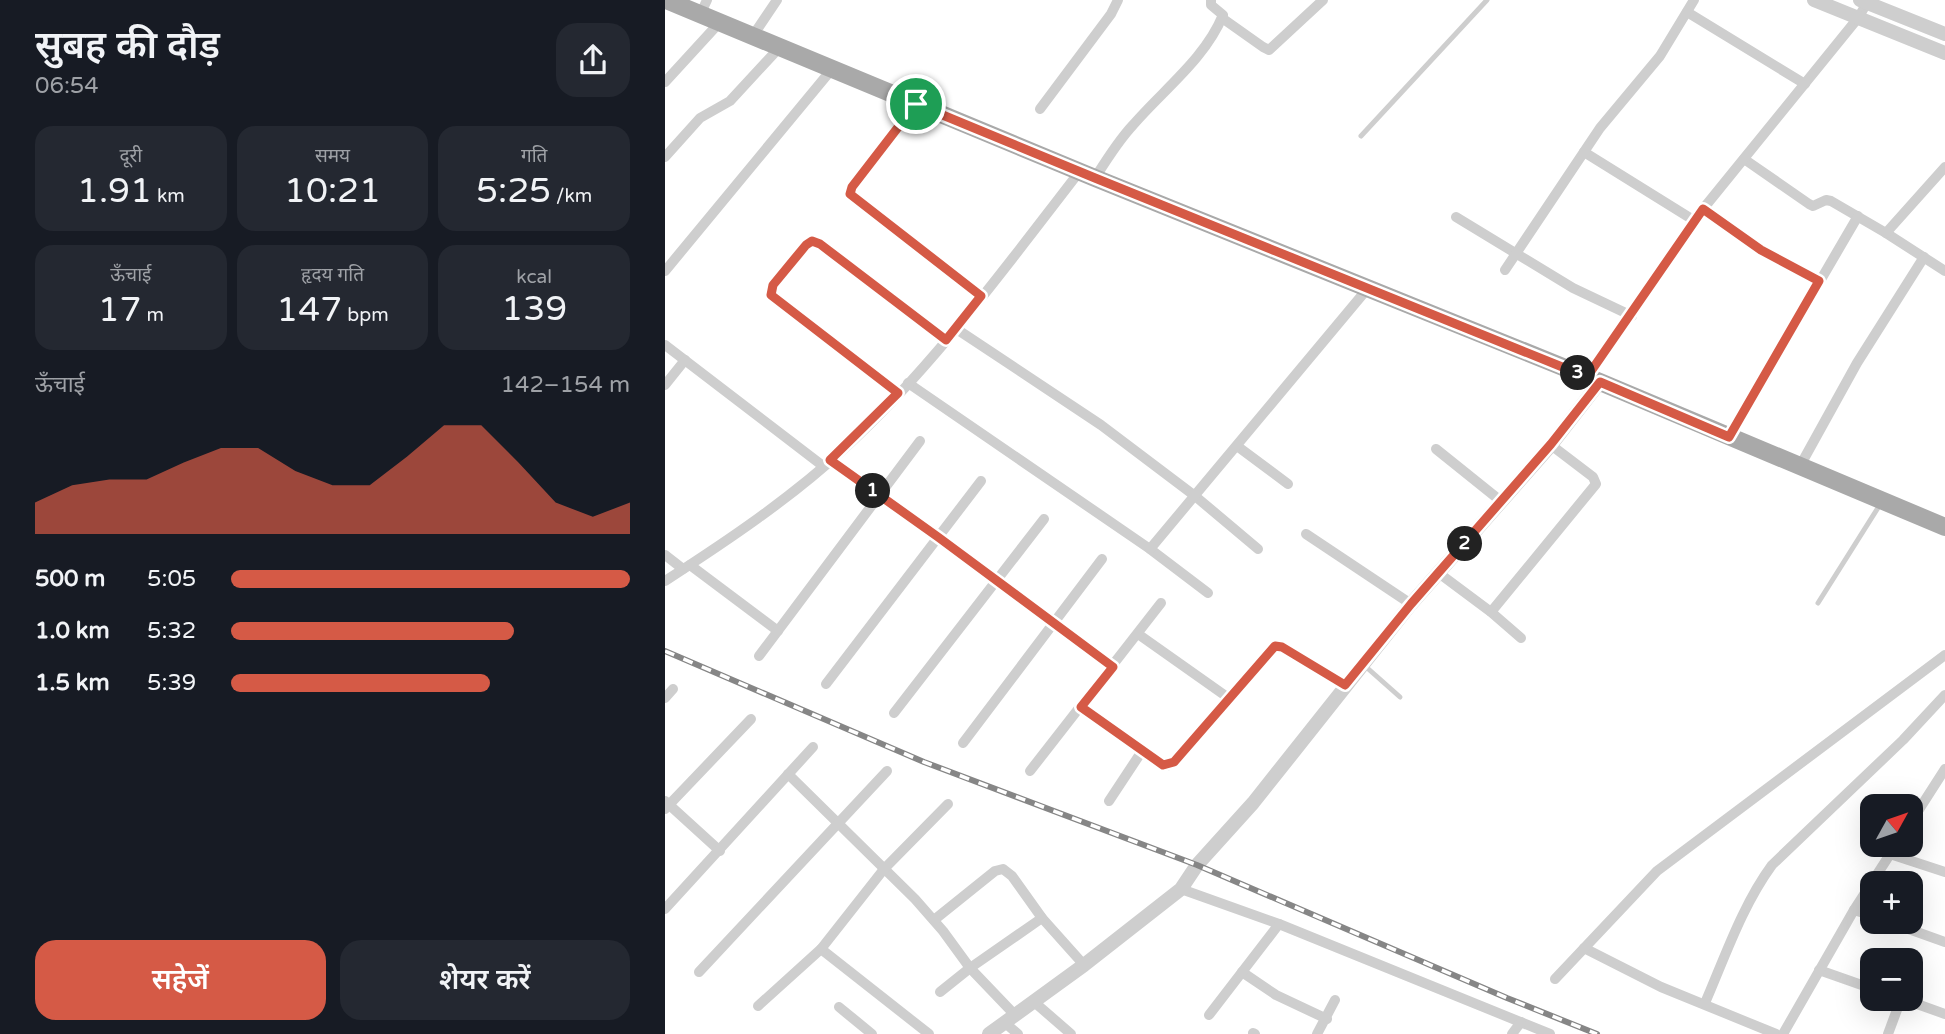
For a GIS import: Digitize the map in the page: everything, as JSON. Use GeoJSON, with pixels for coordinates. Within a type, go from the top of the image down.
{"type":"FeatureCollection","features":[{"type":"Feature","properties":{"kind":"main road"},"geometry":{"type":"LineString","coordinates":[[666,0],[703,7],[720,22],[752,37],[1594,380],[1945,527]]}},
{"type":"Feature","properties":{"kind":"street"},"geometry":{"type":"LineString","coordinates":[[752,37],[777,0]]}},
{"type":"Feature","properties":{"kind":"street"},"geometry":{"type":"LineString","coordinates":[[1040,109],[1111,14],[1118,0]]}},
{"type":"Feature","properties":{"kind":"street"},"geometry":{"type":"LineString","coordinates":[[665,581],[725,542],[826,463],[908,383],[981,296],[1211,40],[1223,13],[1211,5],[1211,0]]}},
{"type":"Feature","properties":{"kind":"street"},"geometry":{"type":"LineString","coordinates":[[1222,18],[1269,50],[1323,0]]}},
{"type":"Feature","properties":{"kind":"street"},"geometry":{"type":"LineString","coordinates":[[1505,270],[1614,110],[1660,56],[1694,0]]}},
{"type":"Feature","properties":{"kind":"street"},"geometry":{"type":"LineString","coordinates":[[1815,0],[1945,53]]}},
{"type":"Feature","properties":{"kind":"street"},"geometry":{"type":"LineString","coordinates":[[989,1034],[1084,965],[1181,889],[1197,864],[1253,803],[1411,604],[1551,444],[1703,209],[1858,18],[1864,1],[1945,34]]}},
{"type":"Feature","properties":{"kind":"street"},"geometry":{"type":"LineString","coordinates":[[1687,12],[1805,84]]}},
{"type":"Feature","properties":{"kind":"street"},"geometry":{"type":"LineString","coordinates":[[665,82],[720,22]]}},
{"type":"Feature","properties":{"kind":"street"},"geometry":{"type":"LineString","coordinates":[[665,157],[700,118],[730,101],[779,48]]}},
{"type":"Feature","properties":{"kind":"street"},"geometry":{"type":"LineString","coordinates":[[665,271],[831,69]]}},
{"type":"Feature","properties":{"kind":"street"},"geometry":{"type":"LineString","coordinates":[[916,104],[852,187],[850,194],[981,296]]}},
{"type":"Feature","properties":{"kind":"street"},"geometry":{"type":"LineString","coordinates":[[1584,152],[1695,222]]}},
{"type":"Feature","properties":{"kind":"street"},"geometry":{"type":"LineString","coordinates":[[1744,159],[1809,204],[1813,206],[1828,200],[1945,271]]}},
{"type":"Feature","properties":{"kind":"street"},"geometry":{"type":"LineString","coordinates":[[1886,233],[1945,167]]}},
{"type":"Feature","properties":{"kind":"street"},"geometry":{"type":"LineString","coordinates":[[1703,209],[1761,250],[1819,281]]}},
{"type":"Feature","properties":{"kind":"street"},"geometry":{"type":"LineString","coordinates":[[1729,437],[1858,216]]}},
{"type":"Feature","properties":{"kind":"street"},"geometry":{"type":"LineString","coordinates":[[1456,217],[1573,288],[1632,316]]}},
{"type":"Feature","properties":{"kind":"street"},"geometry":{"type":"LineString","coordinates":[[898,393],[771,295],[773,285],[806,245],[812,241],[820,244],[946,340]]}},
{"type":"Feature","properties":{"kind":"street"},"geometry":{"type":"LineString","coordinates":[[1800,466],[1857,363],[1924,257]]}},
{"type":"Feature","properties":{"kind":"street"},"geometry":{"type":"LineString","coordinates":[[1150,549],[1368,288]]}},
{"type":"Feature","properties":{"kind":"street"},"geometry":{"type":"LineString","coordinates":[[955,328],[1101,425],[1195,496],[1258,550]]}},
{"type":"Feature","properties":{"kind":"street"},"geometry":{"type":"LineString","coordinates":[[665,345],[826,463],[880,496],[938,537],[1113,667]]}},
{"type":"Feature","properties":{"kind":"street"},"geometry":{"type":"LineString","coordinates":[[665,385],[685,360]]}},
{"type":"Feature","properties":{"kind":"street"},"geometry":{"type":"LineString","coordinates":[[908,383],[1150,549],[1208,593]]}},
{"type":"Feature","properties":{"kind":"street"},"geometry":{"type":"LineString","coordinates":[[759,656],[920,441]]}},
{"type":"Feature","properties":{"kind":"street"},"geometry":{"type":"LineString","coordinates":[[1491,612],[1596,484],[1593,477],[1551,444]]}},
{"type":"Feature","properties":{"kind":"street"},"geometry":{"type":"LineString","coordinates":[[1237,446],[1287,484]]}},
{"type":"Feature","properties":{"kind":"street"},"geometry":{"type":"LineString","coordinates":[[1436,449],[1502,502]]}},
{"type":"Feature","properties":{"kind":"street"},"geometry":{"type":"LineString","coordinates":[[826,684],[981,481]]}},
{"type":"Feature","properties":{"kind":"street"},"geometry":{"type":"LineString","coordinates":[[894,713],[1044,519]]}},
{"type":"Feature","properties":{"kind":"street"},"geometry":{"type":"LineString","coordinates":[[1306,534],[1411,604]]}},
{"type":"Feature","properties":{"kind":"street"},"geometry":{"type":"LineString","coordinates":[[665,555],[687,567],[778,631]]}},
{"type":"Feature","properties":{"kind":"street"},"geometry":{"type":"LineString","coordinates":[[963,743],[1102,559]]}},
{"type":"Feature","properties":{"kind":"street"},"geometry":{"type":"LineString","coordinates":[[1440,574],[1521,638]]}},
{"type":"Feature","properties":{"kind":"street"},"geometry":{"type":"LineString","coordinates":[[1030,771],[1161,603]]}},
{"type":"Feature","properties":{"kind":"street"},"geometry":{"type":"LineString","coordinates":[[1138,634],[1230,699]]}},
{"type":"Feature","properties":{"kind":"street"},"geometry":{"type":"LineString","coordinates":[[1081,707],[1160,764],[1170,765],[1275,646],[1282,647],[1345,685]]}},
{"type":"Feature","properties":{"kind":"street"},"geometry":{"type":"LineString","coordinates":[[1555,979],[1657,871],[1945,655]]}},
{"type":"Feature","properties":{"kind":"street"},"geometry":{"type":"LineString","coordinates":[[1705,1003],[1744,914],[1772,865],[1903,740],[1945,695]]}},
{"type":"Feature","properties":{"kind":"street"},"geometry":{"type":"LineString","coordinates":[[720,851],[666,805],[751,719]]}},
{"type":"Feature","properties":{"kind":"street"},"geometry":{"type":"LineString","coordinates":[[665,909],[813,747]]}},
{"type":"Feature","properties":{"kind":"street"},"geometry":{"type":"LineString","coordinates":[[1109,801],[1142,751]]}},
{"type":"Feature","properties":{"kind":"street"},"geometry":{"type":"LineString","coordinates":[[1923,803],[1945,769]]}},
{"type":"Feature","properties":{"kind":"street"},"geometry":{"type":"LineString","coordinates":[[699,972],[887,771]]}},
{"type":"Feature","properties":{"kind":"street"},"geometry":{"type":"LineString","coordinates":[[788,774],[934,920],[1009,1018],[1018,1034]]}},
{"type":"Feature","properties":{"kind":"street"},"geometry":{"type":"LineString","coordinates":[[758,1006],[821,948],[884,869],[948,804]]}},
{"type":"Feature","properties":{"kind":"street"},"geometry":{"type":"LineString","coordinates":[[1783,1034],[1854,910],[1888,858]]}},
{"type":"Feature","properties":{"kind":"street"},"geometry":{"type":"LineString","coordinates":[[1912,858],[1945,872]]}},
{"type":"Feature","properties":{"kind":"street"},"geometry":{"type":"LineString","coordinates":[[934,920],[999,869],[1003,869],[1012,876],[1042,918],[1084,965]]}},
{"type":"Feature","properties":{"kind":"street"},"geometry":{"type":"LineString","coordinates":[[1181,889],[1279,924],[1550,1034]]}},
{"type":"Feature","properties":{"kind":"street"},"geometry":{"type":"LineString","coordinates":[[1854,910],[1860,912]]}},
{"type":"Feature","properties":{"kind":"street"},"geometry":{"type":"LineString","coordinates":[[940,992],[1042,918]]}},
{"type":"Feature","properties":{"kind":"street"},"geometry":{"type":"LineString","coordinates":[[1209,1015],[1279,924]]}},
{"type":"Feature","properties":{"kind":"street"},"geometry":{"type":"LineString","coordinates":[[1923,934],[1945,942]]}},
{"type":"Feature","properties":{"kind":"street"},"geometry":{"type":"LineString","coordinates":[[821,948],[929,1034]]}},
{"type":"Feature","properties":{"kind":"street"},"geometry":{"type":"LineString","coordinates":[[1584,948],[1661,987],[1776,1034]]}},
{"type":"Feature","properties":{"kind":"street"},"geometry":{"type":"LineString","coordinates":[[1819,970],[1860,984]]}},
{"type":"Feature","properties":{"kind":"street"},"geometry":{"type":"LineString","coordinates":[[1242,972],[1276,995],[1327,1019]]}},
{"type":"Feature","properties":{"kind":"street"},"geometry":{"type":"LineString","coordinates":[[1317,1034],[1335,1000]]}},
{"type":"Feature","properties":{"kind":"street"},"geometry":{"type":"LineString","coordinates":[[1033,1001],[1071,1034]]}},
{"type":"Feature","properties":{"kind":"street"},"geometry":{"type":"LineString","coordinates":[[1923,1006],[1945,1014]]}},
{"type":"Feature","properties":{"kind":"street"},"geometry":{"type":"LineString","coordinates":[[839,1007],[872,1034]]}},
{"type":"Feature","properties":{"kind":"street"},"geometry":{"type":"LineString","coordinates":[[1888,1034],[1897,1011]]}},
{"type":"Feature","properties":{"kind":"street"},"geometry":{"type":"LineString","coordinates":[[1512,1034],[1521,1022]]}},
{"type":"Feature","properties":{"kind":"lane"},"geometry":{"type":"LineString","coordinates":[[1361,136],[1487,0]]}},
{"type":"Feature","properties":{"kind":"lane"},"geometry":{"type":"LineString","coordinates":[[1818,603],[1883,500]]}},
{"type":"Feature","properties":{"kind":"lane"},"geometry":{"type":"LineString","coordinates":[[1362,664],[1399,697]]}},
{"type":"Feature","properties":{"kind":"railway"},"geometry":{"type":"LineString","coordinates":[[665,651],[924,762],[1197,865],[1597,1034]]}},
{"type":"Feature","properties":{"kind":"route"},"geometry":{"type":"LineString","coordinates":[[916,104],[1587,377],[1632,316],[1703,209],[1761,250],[1819,281],[1729,437],[1600,382],[1551,444],[1411,604],[1345,685],[1282,647],[1275,646],[1174,762],[1167,766],[1157,762],[1081,707],[1113,667],[830,460],[898,393],[771,295],[773,285],[806,245],[812,241],[820,244],[946,340],[981,296],[850,194],[852,187],[916,104]]}}]}
